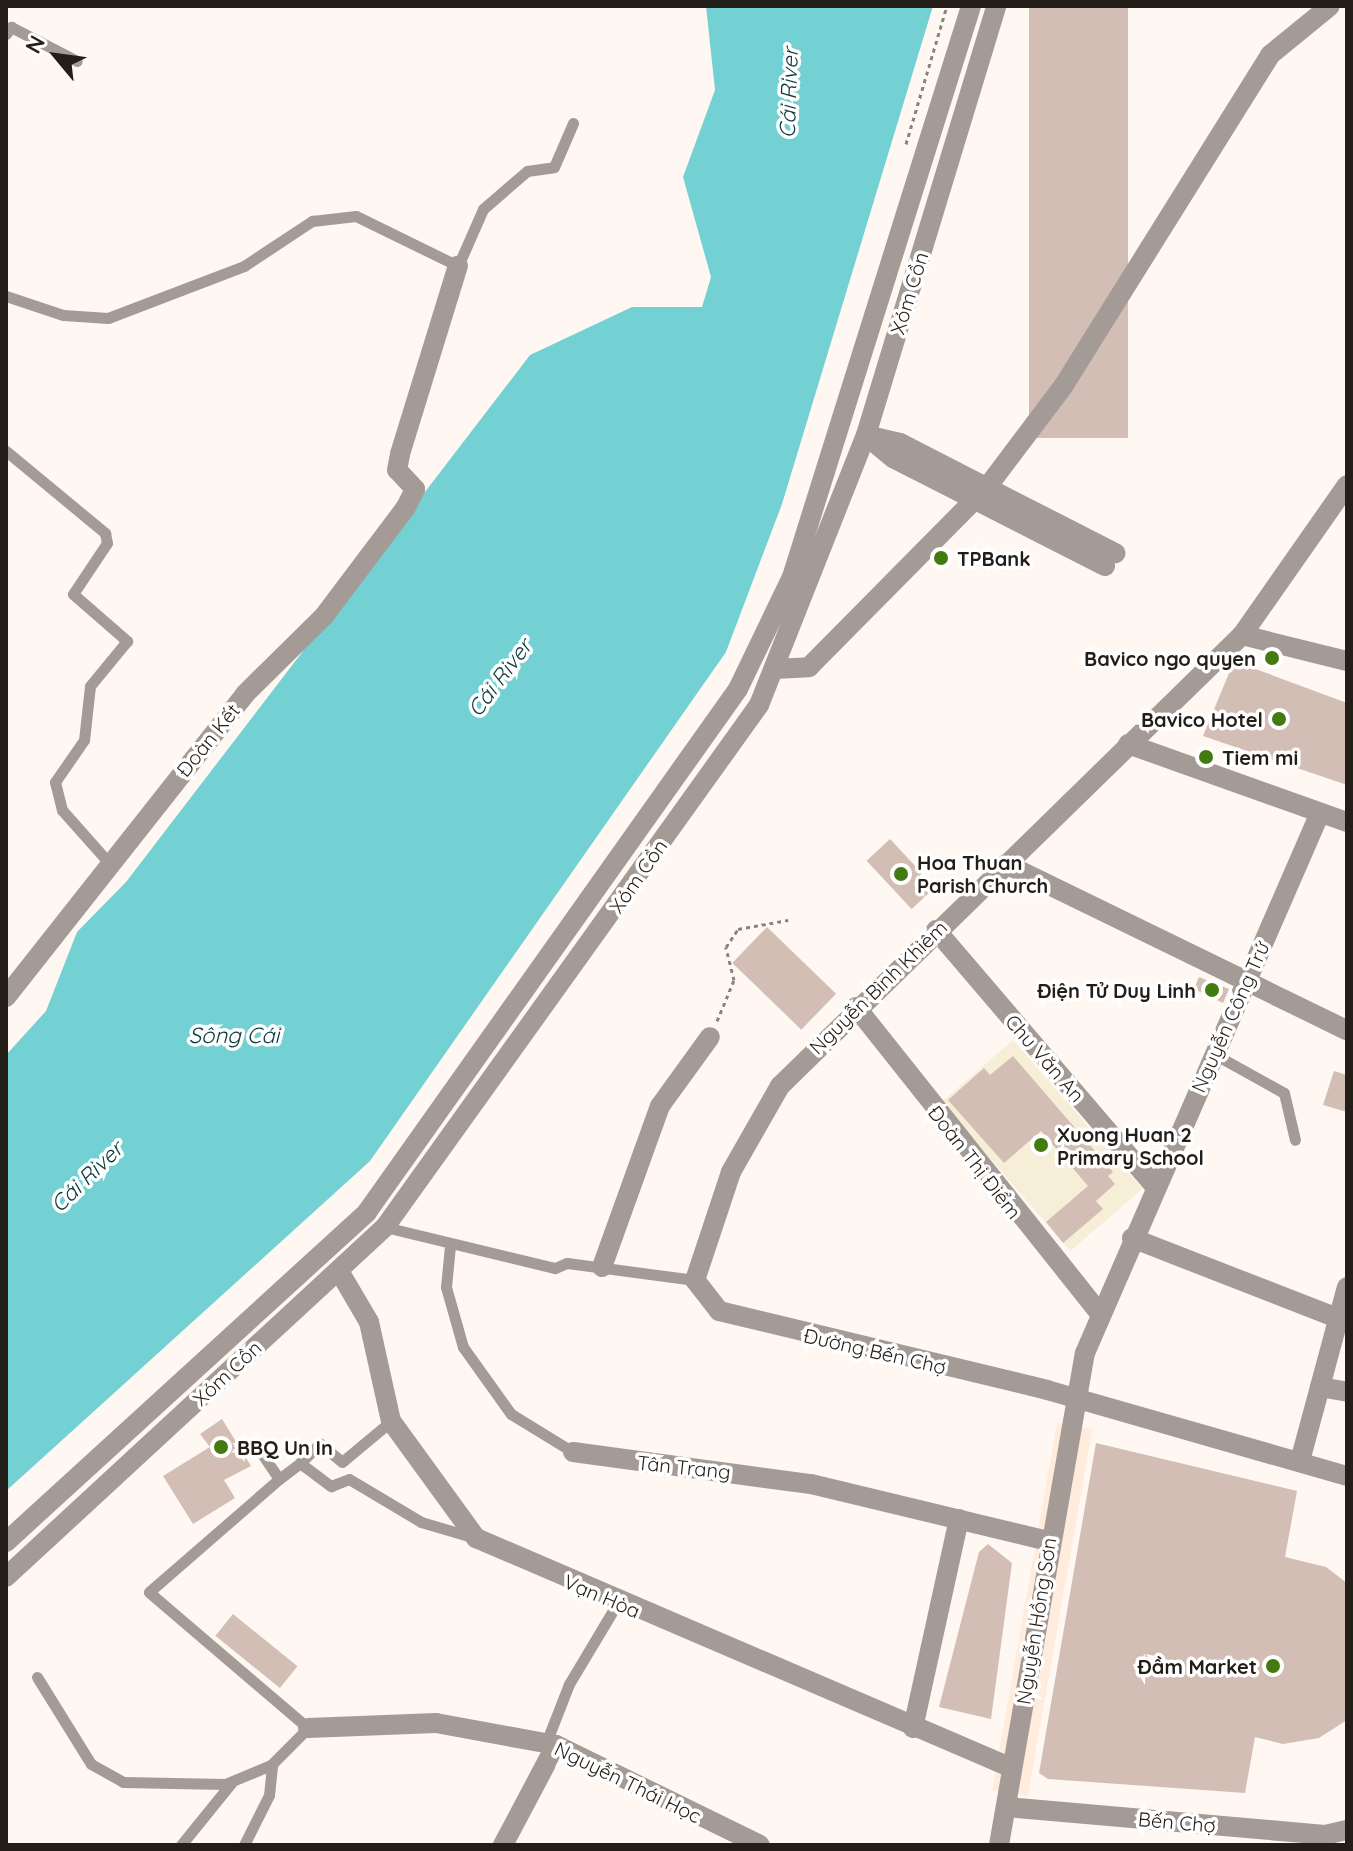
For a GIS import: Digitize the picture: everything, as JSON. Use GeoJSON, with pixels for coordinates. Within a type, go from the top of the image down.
{"type":"FeatureCollection","features":[{"type":"Feature","properties":{"kind":"street","name":"Xóm Cồn"},"geometry":{"type":"LineString","coordinates":[[6,1542],[367,1212],[738,689],[792,577],[971,6]]}},
{"type":"Feature","properties":{"kind":"street","name":"Xóm Cồn"},"geometry":{"type":"LineString","coordinates":[[6,1577],[385,1227],[759,705],[866,435],[996,6]]}},
{"type":"Feature","properties":{"kind":"street"},"geometry":{"type":"LineString","coordinates":[[775,669],[809,667],[982,492],[1064,385],[1270,55],[1330,6]]}},
{"type":"Feature","properties":{"kind":"street","name":"Đoàn Kết"},"geometry":{"type":"LineString","coordinates":[[6,997],[245,694],[340,596],[415,489],[397,470],[400,454],[458,266]]}},
{"type":"Feature","properties":{"kind":"street"},"geometry":{"type":"LineString","coordinates":[[841,427],[866,435],[982,492],[1110,560]]}},
{"type":"Feature","properties":{"kind":"street","name":"Nguyễn Bình Khiêm"},"geometry":{"type":"LineString","coordinates":[[695,1280],[731,1172],[761,1115],[856,1007],[1242,635],[1347,485]]}},
{"type":"Feature","properties":{"kind":"street"},"geometry":{"type":"LineString","coordinates":[[1242,635],[1347,661]]}},
{"type":"Feature","properties":{"kind":"street"},"geometry":{"type":"LineString","coordinates":[[1128,744],[1319,815],[1347,822]]}},
{"type":"Feature","properties":{"kind":"street","name":"Nguyễn Công Trứ"},"geometry":{"type":"LineString","coordinates":[[1073,1397],[1099,1313],[1319,815]]}},
{"type":"Feature","properties":{"kind":"street"},"geometry":{"type":"LineString","coordinates":[[1006,864],[1347,1030]]}},
{"type":"Feature","properties":{"kind":"street","name":"Chu Văn An"},"geometry":{"type":"LineString","coordinates":[[936,930],[1155,1186]]}},
{"type":"Feature","properties":{"kind":"street","name":"Đoàn Thị Điểm"},"geometry":{"type":"LineString","coordinates":[[856,1007],[1099,1313]]}},
{"type":"Feature","properties":{"kind":"street"},"geometry":{"type":"LineString","coordinates":[[602,1267],[660,1106],[710,1037]]}},
{"type":"Feature","properties":{"kind":"street"},"geometry":{"type":"LineString","coordinates":[[367,1212],[385,1227]]}},
{"type":"Feature","properties":{"kind":"street"},"geometry":{"type":"LineString","coordinates":[[1132,1238],[1343,1320]]}},
{"type":"Feature","properties":{"kind":"street","name":"Vạn Hòa"},"geometry":{"type":"LineString","coordinates":[[339,1271],[369,1322],[391,1421],[476,1538],[618,1602],[1012,1768]]}},
{"type":"Feature","properties":{"kind":"street","name":"Đường Bến Chợ"},"geometry":{"type":"LineString","coordinates":[[695,1280],[719,1311],[1073,1397]]}},
{"type":"Feature","properties":{"kind":"street"},"geometry":{"type":"LineString","coordinates":[[1300,1461],[1320,1387],[1343,1320],[1347,1287]]}},
{"type":"Feature","properties":{"kind":"street"},"geometry":{"type":"LineString","coordinates":[[1320,1387],[1347,1392]]}},
{"type":"Feature","properties":{"kind":"street"},"geometry":{"type":"LineString","coordinates":[[1073,1397],[1347,1476]]}},
{"type":"Feature","properties":{"kind":"street","name":"Nguyễn Hồng Sơn"},"geometry":{"type":"LineString","coordinates":[[999,1845],[1073,1397]]}},
{"type":"Feature","properties":{"kind":"street","name":"Tân Trang"},"geometry":{"type":"LineString","coordinates":[[573,1452],[811,1484],[1048,1541]]}},
{"type":"Feature","properties":{"kind":"street"},"geometry":{"type":"LineString","coordinates":[[913,1728],[959,1519]]}},
{"type":"Feature","properties":{"kind":"street","name":"Nguyễn Thái Học"},"geometry":{"type":"LineString","coordinates":[[308,1728],[436,1723],[551,1744],[760,1845]]}},
{"type":"Feature","properties":{"kind":"street"},"geometry":{"type":"LineString","coordinates":[[503,1845],[551,1744]]}},
{"type":"Feature","properties":{"kind":"street","name":"Bến Chợ"},"geometry":{"type":"LineString","coordinates":[[1006,1807],[1325,1840],[1347,1830]]}},
{"type":"Feature","properties":{"kind":"lane"},"geometry":{"type":"LineString","coordinates":[[6,34],[11,27],[77,61]]}},
{"type":"Feature","properties":{"kind":"lane"},"geometry":{"type":"LineString","coordinates":[[6,296],[63,315],[108,318],[244,266],[312,221],[356,216],[458,266],[483,209],[527,171],[554,167],[573,123]]}},
{"type":"Feature","properties":{"kind":"lane"},"geometry":{"type":"LineString","coordinates":[[6,451],[105,533],[107,543],[73,594],[127,641],[90,686],[84,740],[55,782],[62,810],[109,863]]}},
{"type":"Feature","properties":{"kind":"lane"},"geometry":{"type":"LineString","coordinates":[[1214,1054],[1284,1093],[1295,1140]]}},
{"type":"Feature","properties":{"kind":"lane"},"geometry":{"type":"LineString","coordinates":[[385,1227],[450,1246],[555,1268],[602,1267],[695,1280]]}},
{"type":"Feature","properties":{"kind":"lane","name":"Tân Trang"},"geometry":{"type":"LineString","coordinates":[[450,1246],[446,1287],[463,1347],[511,1414],[573,1452]]}},
{"type":"Feature","properties":{"kind":"lane"},"geometry":{"type":"LineString","coordinates":[[37,1677],[91,1764],[123,1782],[232,1782],[272,1764],[308,1728],[149,1592],[320,1444],[342,1462],[391,1421]]}},
{"type":"Feature","properties":{"kind":"lane"},"geometry":{"type":"LineString","coordinates":[[256,1445],[279,1479]]}},
{"type":"Feature","properties":{"kind":"lane"},"geometry":{"type":"LineString","coordinates":[[300,1463],[331,1486],[349,1479],[421,1522],[476,1538]]}},
{"type":"Feature","properties":{"kind":"lane"},"geometry":{"type":"LineString","coordinates":[[551,1744],[569,1684],[618,1602]]}},
{"type":"Feature","properties":{"kind":"lane"},"geometry":{"type":"LineString","coordinates":[[244,1845],[269,1795],[272,1764]]}},
{"type":"Feature","properties":{"kind":"lane"},"geometry":{"type":"LineString","coordinates":[[181,1845],[232,1782]]}},
{"type":"Feature","properties":{"kind":"path"},"geometry":{"type":"LineString","coordinates":[[903,155],[947,6]]}},
{"type":"Feature","properties":{"kind":"path"},"geometry":{"type":"LineString","coordinates":[[710,1037],[734,980],[726,947],[738,929],[788,920]]}},
{"type":"Feature","properties":{"kind":"shaded area","name":"Xuong Huan 2 Primary School"},"geometry":{"type":"Polygon","coordinates":[[[1013,1040],[1142,1189],[1071,1251],[941,1102],[1013,1040]]]}},
{"type":"Feature","properties":{"kind":"shaded area"},"geometry":{"type":"Polygon","coordinates":[[[1057,1423],[1092,1429],[1028,1797],[992,1790],[1057,1423]]]}},
{"type":"Feature","properties":{"kind":"water","name":"Sông Cái"},"geometry":{"type":"Polygon","coordinates":[[[706,6],[933,6],[782,504],[726,652],[370,1161],[6,1491],[6,1055],[46,1011],[77,932],[126,882],[530,355],[632,307],[702,307],[711,277],[683,177],[715,90],[706,6]]]}},
{"type":"Feature","properties":{"kind":"building"},"geometry":{"type":"Polygon","coordinates":[[[1029,6],[1128,6],[1128,438],[1029,438],[1029,6]]]}},
{"type":"Feature","properties":{"kind":"building","name":"Bavico Hotel"},"geometry":{"type":"Polygon","coordinates":[[[1234,661],[1347,703],[1347,785],[1203,736],[1234,661]]]}},
{"type":"Feature","properties":{"kind":"building","name":"Hoa Thuan Parish Church"},"geometry":{"type":"Polygon","coordinates":[[[890,839],[935,887],[912,909],[867,861],[890,839]]]}},
{"type":"Feature","properties":{"kind":"building"},"geometry":{"type":"Polygon","coordinates":[[[767,927],[836,994],[801,1030],[732,963],[767,927]]]}},
{"type":"Feature","properties":{"kind":"building","name":"Điện Tử Duy Linh"},"geometry":{"type":"Polygon","coordinates":[[[1199,977],[1229,989],[1223,1003],[1194,989],[1199,977]]]}},
{"type":"Feature","properties":{"kind":"building"},"geometry":{"type":"Polygon","coordinates":[[[1013,1056],[1113,1172],[1108,1176],[1115,1184],[1096,1201],[1103,1209],[1063,1243],[1046,1222],[1088,1186],[1041,1131],[1004,1163],[948,1100],[984,1068],[990,1075],[1013,1056]]]}},
{"type":"Feature","properties":{"kind":"building"},"geometry":{"type":"Polygon","coordinates":[[[1334,1071],[1347,1075],[1347,1112],[1323,1105],[1334,1071]]]}},
{"type":"Feature","properties":{"kind":"building"},"geometry":{"type":"Polygon","coordinates":[[[222,1419],[251,1466],[224,1480],[235,1498],[193,1524],[163,1476],[210,1447],[200,1434],[222,1419]]]}},
{"type":"Feature","properties":{"kind":"building"},"geometry":{"type":"Polygon","coordinates":[[[1096,1443],[1297,1491],[1285,1557],[1326,1567],[1347,1583],[1347,1720],[1319,1738],[1283,1744],[1255,1737],[1245,1793],[1048,1779],[1039,1773],[1096,1443]]]}},
{"type":"Feature","properties":{"kind":"building"},"geometry":{"type":"Polygon","coordinates":[[[988,1544],[1012,1563],[991,1719],[939,1707],[979,1552],[988,1544]]]}},
{"type":"Feature","properties":{"kind":"building"},"geometry":{"type":"Polygon","coordinates":[[[233,1614],[298,1666],[280,1688],[215,1636],[233,1614]]]}},
{"type":"Feature","properties":{"kind":"place","name":"TPBank"},"geometry":{"type":"Point","coordinates":[941,558]}},
{"type":"Feature","properties":{"kind":"place","name":"Bavico ngo quyen"},"geometry":{"type":"Point","coordinates":[1272,658]}},
{"type":"Feature","properties":{"kind":"place","name":"Bavico Hotel"},"geometry":{"type":"Point","coordinates":[1279,719]}},
{"type":"Feature","properties":{"kind":"place","name":"Tiem mi"},"geometry":{"type":"Point","coordinates":[1206,757]}},
{"type":"Feature","properties":{"kind":"place","name":"Hoa Thuan Parish Church"},"geometry":{"type":"Point","coordinates":[901,874]}},
{"type":"Feature","properties":{"kind":"place","name":"Điện Tử Duy Linh"},"geometry":{"type":"Point","coordinates":[1212,990]}},
{"type":"Feature","properties":{"kind":"place","name":"Xuong Huan 2 Primary School"},"geometry":{"type":"Point","coordinates":[1041,1145]}},
{"type":"Feature","properties":{"kind":"place","name":"BBQ Un In"},"geometry":{"type":"Point","coordinates":[221,1447]}},
{"type":"Feature","properties":{"kind":"place","name":"Đầm Market"},"geometry":{"type":"Point","coordinates":[1273,1666]}},
{"type":"Feature","properties":{"kind":"water label","name":"Cái River"},"geometry":{"type":"Point","coordinates":[789,93]}},
{"type":"Feature","properties":{"kind":"water label","name":"Cái River"},"geometry":{"type":"Point","coordinates":[500,678]}},
{"type":"Feature","properties":{"kind":"water label","name":"Cái River"},"geometry":{"type":"Point","coordinates":[87,1177]}}]}
